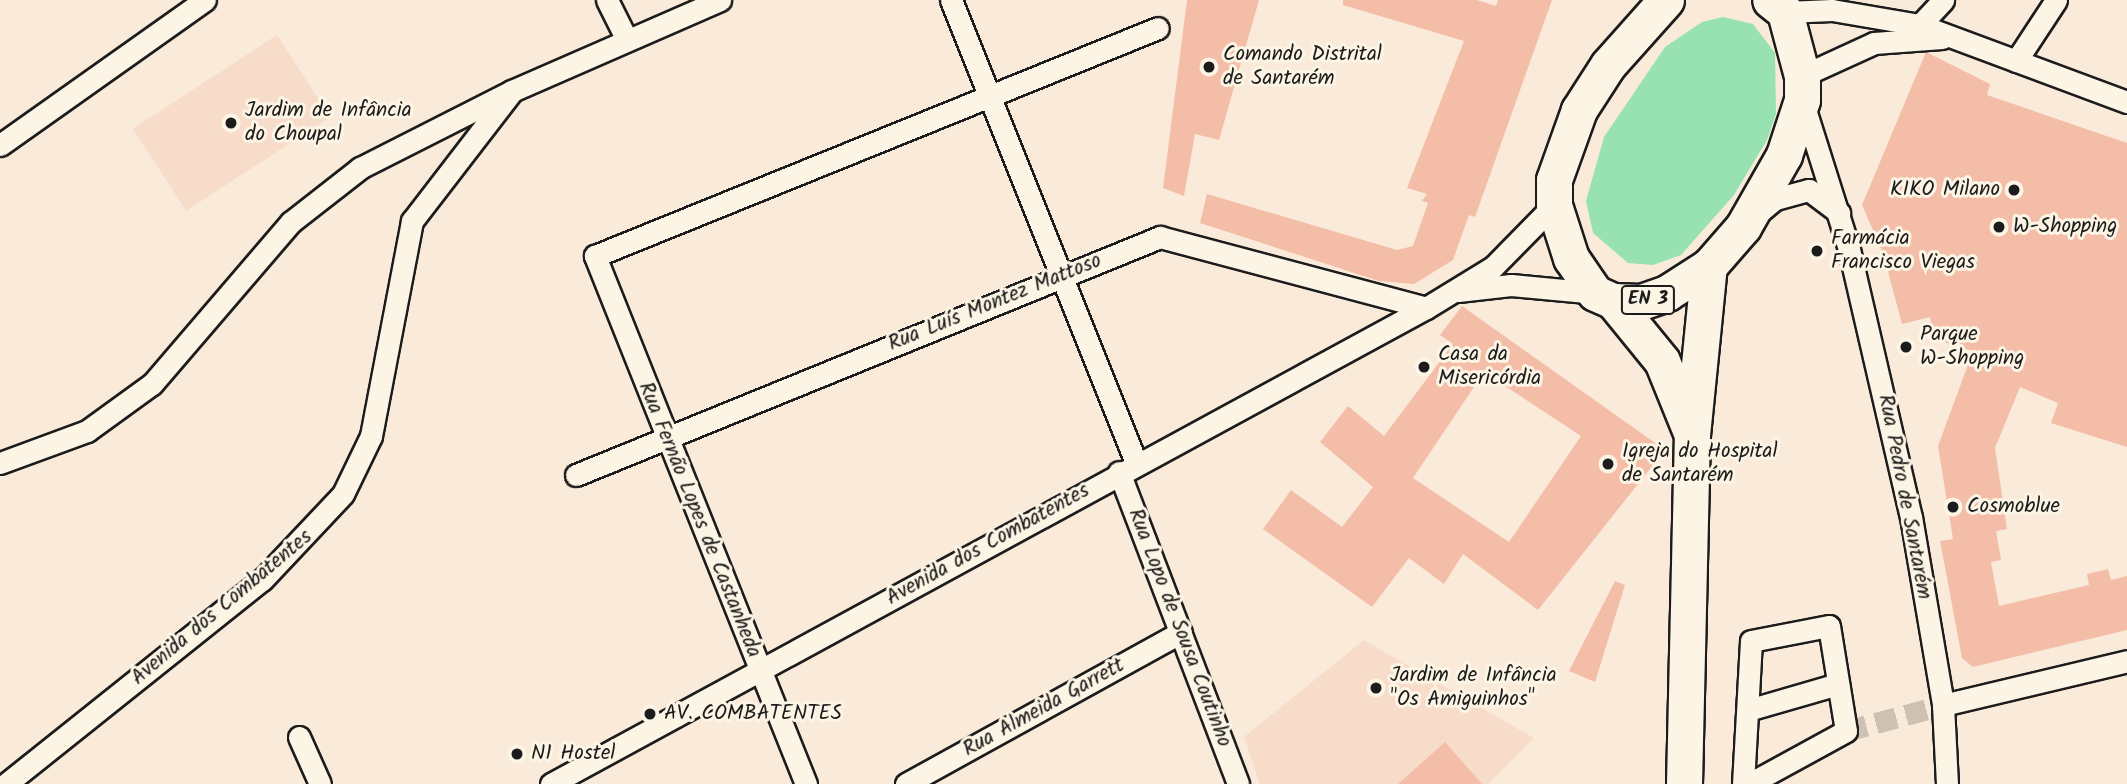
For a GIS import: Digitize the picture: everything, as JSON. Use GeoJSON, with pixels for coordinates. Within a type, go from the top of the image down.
{"type":"FeatureCollection","features":[{"type":"Feature","properties":{"kind":"main road","name":"EN 3"},"geometry":{"type":"LineString","coordinates":[[1657,5],[1579,110],[1555,180],[1553,205],[1571,258],[1662,361],[1692,435]]}},
{"type":"Feature","properties":{"kind":"main road"},"geometry":{"type":"LineString","coordinates":[[1778,6],[1802,88]]}},
{"type":"Feature","properties":{"kind":"main road","name":"EN 3"},"geometry":{"type":"LineString","coordinates":[[1604,297],[1641,302],[1667,293],[1709,266],[1742,227],[1784,155],[1802,88]]}},
{"type":"Feature","properties":{"kind":"main road","name":"EN 3"},"geometry":{"type":"LineString","coordinates":[[1679,776],[1692,435],[1709,266]]}},
{"type":"Feature","properties":{"kind":"street"},"geometry":{"type":"LineString","coordinates":[[0,145],[205,0]]}},
{"type":"Feature","properties":{"kind":"street"},"geometry":{"type":"LineString","coordinates":[[607,0],[625,38]]}},
{"type":"Feature","properties":{"kind":"street"},"geometry":{"type":"LineString","coordinates":[[0,463],[87,431],[152,384],[266,248],[324,192],[513,91],[625,38],[720,0]]}},
{"type":"Feature","properties":{"kind":"street","name":"Rua Lopo de Sousa Coutinho"},"geometry":{"type":"LineString","coordinates":[[951,0],[1062,275],[1181,632],[1238,784]]}},
{"type":"Feature","properties":{"kind":"street"},"geometry":{"type":"LineString","coordinates":[[1920,25],[1943,0]]}},
{"type":"Feature","properties":{"kind":"street"},"geometry":{"type":"LineString","coordinates":[[2015,61],[2056,0]]}},
{"type":"Feature","properties":{"kind":"street"},"geometry":{"type":"LineString","coordinates":[[1778,6],[1832,10],[1920,25],[2127,102]]}},
{"type":"Feature","properties":{"kind":"street"},"geometry":{"type":"LineString","coordinates":[[989,93],[1158,28]]}},
{"type":"Feature","properties":{"kind":"street"},"geometry":{"type":"LineString","coordinates":[[1802,88],[1874,43],[1954,39]]}},
{"type":"Feature","properties":{"kind":"street","name":"Rua Pedro de Santarém"},"geometry":{"type":"LineString","coordinates":[[1802,88],[1839,213],[1911,517],[1942,705],[1947,784]]}},
{"type":"Feature","properties":{"kind":"street","name":"Avenida dos Combatentes"},"geometry":{"type":"LineString","coordinates":[[6,784],[272,572],[343,494],[372,436],[412,220],[513,91]]}},
{"type":"Feature","properties":{"kind":"street","name":"Rua Fernão Lopes de Castanheda"},"geometry":{"type":"LineString","coordinates":[[806,784],[665,437],[595,256],[989,93]]}},
{"type":"Feature","properties":{"kind":"street"},"geometry":{"type":"LineString","coordinates":[[1742,227],[1775,199],[1795,192],[1820,193],[1839,213]]}},
{"type":"Feature","properties":{"kind":"street","name":"Avenida dos Combatentes"},"geometry":{"type":"LineString","coordinates":[[551,784],[1128,467],[1426,308],[1493,267],[1553,205]]}},
{"type":"Feature","properties":{"kind":"street","name":"Rua Luís Montez Mattoso"},"geometry":{"type":"LineString","coordinates":[[576,475],[1160,237],[1426,308]]}},
{"type":"Feature","properties":{"kind":"street"},"geometry":{"type":"LineString","coordinates":[[1452,292],[1511,285],[1604,297]]}},
{"type":"Feature","properties":{"kind":"street"},"geometry":{"type":"LineString","coordinates":[[1743,784],[1751,641],[1829,626],[1846,731],[1749,784]]}},
{"type":"Feature","properties":{"kind":"street","name":"Rua Almeida Garrett"},"geometry":{"type":"LineString","coordinates":[[906,784],[1181,632]]}},
{"type":"Feature","properties":{"kind":"street"},"geometry":{"type":"LineString","coordinates":[[1942,705],[2127,661]]}},
{"type":"Feature","properties":{"kind":"street"},"geometry":{"type":"LineString","coordinates":[[1748,710],[1838,684]]}},
{"type":"Feature","properties":{"kind":"street"},"geometry":{"type":"LineString","coordinates":[[299,737],[320,784]]}},
{"type":"Feature","properties":{"kind":"shaded area","name":"Jardim de Infância do Choupal"},"geometry":{"type":"Polygon","coordinates":[[[277,35],[330,117],[186,211],[133,129],[277,35]]]}},
{"type":"Feature","properties":{"kind":"shaded area","name":"Jardim de Infância \"Os Amiguinhos\""},"geometry":{"type":"Polygon","coordinates":[[[1364,640],[1534,738],[1488,784],[1260,784],[1244,737],[1364,640]]]}},
{"type":"Feature","properties":{"kind":"green space"},"geometry":{"type":"Polygon","coordinates":[[[1723,17],[1753,24],[1775,53],[1776,114],[1767,140],[1734,195],[1681,255],[1653,265],[1628,263],[1593,233],[1586,201],[1604,137],[1665,47],[1702,22],[1723,17]]]}},
{"type":"Feature","properties":{"kind":"building","name":"Comando Distrital de Santarém"},"geometry":{"type":"Polygon","coordinates":[[[1187,0],[1259,0],[1219,140],[1195,134],[1184,196],[1163,188],[1187,0]]]}},
{"type":"Feature","properties":{"kind":"building"},"geometry":{"type":"Polygon","coordinates":[[[1343,0],[1477,0],[1496,6],[1498,0],[1552,0],[1475,217],[1469,215],[1453,260],[1414,284],[1379,281],[1200,223],[1207,194],[1397,250],[1413,246],[1428,203],[1422,201],[1427,194],[1407,188],[1464,41],[1343,5],[1343,0]]]}},
{"type":"Feature","properties":{"kind":"building","name":"W-Shopping"},"geometry":{"type":"Polygon","coordinates":[[[1926,52],[1990,84],[1987,95],[2127,143],[2127,447],[2051,423],[2058,403],[2020,387],[1995,448],[2007,529],[1996,531],[2001,560],[1991,562],[1999,606],[2089,585],[2087,574],[2108,569],[2111,580],[2127,576],[2127,630],[1973,667],[1962,658],[1940,541],[1953,539],[1938,446],[1973,351],[1934,339],[1930,317],[1902,324],[1883,253],[1862,205],[1926,52]]]}},
{"type":"Feature","properties":{"kind":"building","name":"Igreja do Hospital de Santarém"},"geometry":{"type":"Polygon","coordinates":[[[1462,306],[1665,450],[1538,610],[1463,554],[1444,584],[1409,558],[1372,607],[1263,529],[1291,490],[1342,527],[1373,487],[1320,442],[1348,406],[1384,436],[1453,344],[1440,335],[1462,306]],[[1484,372],[1413,478],[1509,542],[1581,436],[1484,372]]]}},
{"type":"Feature","properties":{"kind":"building"},"geometry":{"type":"Polygon","coordinates":[[[1615,581],[1625,585],[1595,682],[1569,671],[1615,581]]]}},
{"type":"Feature","properties":{"kind":"building"},"geometry":{"type":"Polygon","coordinates":[[[1445,742],[1482,784],[1398,784],[1445,742]]]}},
{"type":"Feature","properties":{"kind":"tunnel"},"geometry":{"type":"LineString","coordinates":[[1846,731],[1943,705]]}},
{"type":"Feature","properties":{"kind":"place","name":"Comando Distrital de Santarém"},"geometry":{"type":"Point","coordinates":[1209,67]}},
{"type":"Feature","properties":{"kind":"place","name":"Jardim de Infância do Choupal"},"geometry":{"type":"Point","coordinates":[231,123]}},
{"type":"Feature","properties":{"kind":"place","name":"KIKO Milano"},"geometry":{"type":"Point","coordinates":[2014,190]}},
{"type":"Feature","properties":{"kind":"place","name":"W-Shopping"},"geometry":{"type":"Point","coordinates":[1999,227]}},
{"type":"Feature","properties":{"kind":"place","name":"Farmácia Francisco Viegas"},"geometry":{"type":"Point","coordinates":[1817,251]}},
{"type":"Feature","properties":{"kind":"place","name":"Parque W-Shopping"},"geometry":{"type":"Point","coordinates":[1906,347]}},
{"type":"Feature","properties":{"kind":"place","name":"Casa da Misericórdia"},"geometry":{"type":"Point","coordinates":[1424,367]}},
{"type":"Feature","properties":{"kind":"place","name":"Igreja do Hospital de Santarém"},"geometry":{"type":"Point","coordinates":[1608,464]}},
{"type":"Feature","properties":{"kind":"place","name":"Cosmoblue"},"geometry":{"type":"Point","coordinates":[1953,507]}},
{"type":"Feature","properties":{"kind":"place","name":"Jardim de Infância \"Os Amiguinhos\""},"geometry":{"type":"Point","coordinates":[1376,688]}},
{"type":"Feature","properties":{"kind":"place","name":"AV. COMBATENTES"},"geometry":{"type":"Point","coordinates":[650,714]}},
{"type":"Feature","properties":{"kind":"place","name":"N1 Hostel"},"geometry":{"type":"Point","coordinates":[517,754]}}]}
